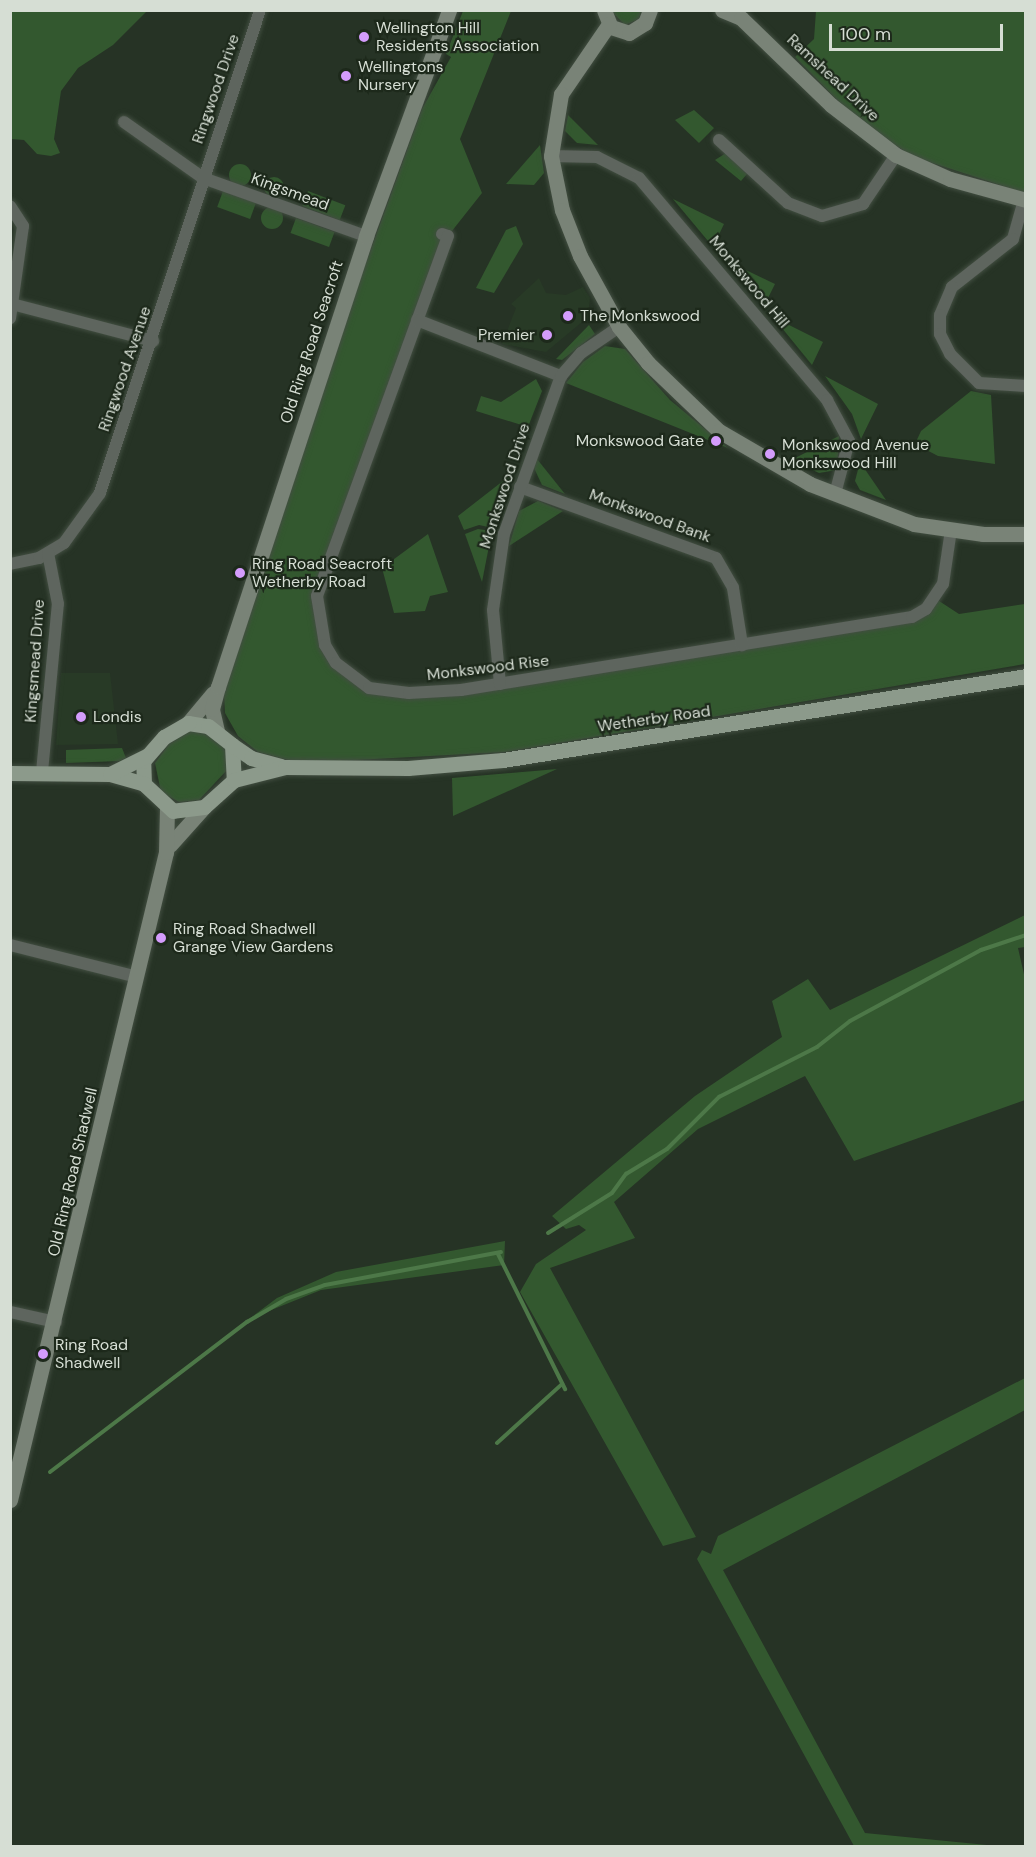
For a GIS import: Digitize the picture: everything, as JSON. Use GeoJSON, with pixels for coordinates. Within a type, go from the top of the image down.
{"type":"FeatureCollection","features":[{"type":"Feature","properties":{"kind":"main road","name":"Old Ring Road Seacroft"},"geometry":{"type":"LineString","coordinates":[[217,731],[212,709],[218,687],[366,236],[449,10]]}},
{"type":"Feature","properties":{"kind":"main road","name":"Ramshead Drive"},"geometry":{"type":"LineString","coordinates":[[722,10],[743,14],[831,105],[897,155],[950,179],[1025,200]]}},
{"type":"Feature","properties":{"kind":"main road"},"geometry":{"type":"LineString","coordinates":[[650,11],[635,31],[622,32],[607,17],[561,94],[551,156],[562,210],[580,256],[619,327],[677,394],[719,430],[764,461],[890,517],[951,530],[1026,534]]}},
{"type":"Feature","properties":{"kind":"main road","name":"Wetherby Road"},"geometry":{"type":"LineString","coordinates":[[285,767],[408,768],[502,760],[1026,676]]}},
{"type":"Feature","properties":{"kind":"main road","name":"Old Ring Road Seacroft"},"geometry":{"type":"LineString","coordinates":[[188,723],[218,687]]}},
{"type":"Feature","properties":{"kind":"main road"},"geometry":{"type":"LineString","coordinates":[[110,774],[146,756],[164,737],[188,723],[217,731],[251,758],[285,767]]}},
{"type":"Feature","properties":{"kind":"main road"},"geometry":{"type":"LineString","coordinates":[[232,745],[234,780]]}},
{"type":"Feature","properties":{"kind":"main road"},"geometry":{"type":"LineString","coordinates":[[144,784],[146,756]]}},
{"type":"Feature","properties":{"kind":"main road"},"geometry":{"type":"LineString","coordinates":[[10,772],[110,774],[144,784],[167,809],[204,807],[234,780],[285,767]]}},
{"type":"Feature","properties":{"kind":"main road","name":"Old Ring Road Shadwell"},"geometry":{"type":"LineString","coordinates":[[166,852],[204,807]]}},
{"type":"Feature","properties":{"kind":"main road","name":"Old Ring Road Shadwell"},"geometry":{"type":"LineString","coordinates":[[10,1500],[56,1322],[166,852],[167,809]]}},
{"type":"Feature","properties":{"kind":"street","name":"Ringwood Drive"},"geometry":{"type":"LineString","coordinates":[[203,178],[260,10]]}},
{"type":"Feature","properties":{"kind":"street","name":"Kingsmead"},"geometry":{"type":"LineString","coordinates":[[124,122],[203,178],[366,236]]}},
{"type":"Feature","properties":{"kind":"street"},"geometry":{"type":"LineString","coordinates":[[719,140],[788,203],[822,216],[863,204],[897,155]]}},
{"type":"Feature","properties":{"kind":"street","name":"Monkswood Hill"},"geometry":{"type":"LineString","coordinates":[[551,156],[597,157],[639,178],[827,400],[849,441],[836,494]]}},
{"type":"Feature","properties":{"kind":"street","name":"Ringwood Avenue"},"geometry":{"type":"LineString","coordinates":[[48,553],[72,535],[100,493],[153,341],[203,178]]}},
{"type":"Feature","properties":{"kind":"street"},"geometry":{"type":"LineString","coordinates":[[1025,200],[1013,239],[952,287],[940,324],[950,354],[979,383],[1026,386]]}},
{"type":"Feature","properties":{"kind":"street"},"geometry":{"type":"LineString","coordinates":[[10,206],[23,226],[10,318]]}},
{"type":"Feature","properties":{"kind":"street","name":"Monkswood Rise"},"geometry":{"type":"LineString","coordinates":[[442,234],[448,236],[323,572],[318,624],[336,663],[369,688],[409,693],[501,684],[912,617],[926,609],[943,584],[951,530]]}},
{"type":"Feature","properties":{"kind":"street"},"geometry":{"type":"LineString","coordinates":[[12,304],[153,341]]}},
{"type":"Feature","properties":{"kind":"street"},"geometry":{"type":"LineString","coordinates":[[417,320],[561,376]]}},
{"type":"Feature","properties":{"kind":"street","name":"Monkswood Drive"},"geometry":{"type":"LineString","coordinates":[[501,684],[494,588],[501,543],[561,376],[581,353],[619,327]]}},
{"type":"Feature","properties":{"kind":"street","name":"Monkswood Bank"},"geometry":{"type":"LineString","coordinates":[[520,487],[716,558],[733,588],[742,645]]}},
{"type":"Feature","properties":{"kind":"street"},"geometry":{"type":"LineString","coordinates":[[10,564],[48,553]]}},
{"type":"Feature","properties":{"kind":"street","name":"Kingsmead Drive"},"geometry":{"type":"LineString","coordinates":[[42,772],[58,604],[48,553]]}},
{"type":"Feature","properties":{"kind":"street"},"geometry":{"type":"LineString","coordinates":[[10,945],[137,977]]}},
{"type":"Feature","properties":{"kind":"street"},"geometry":{"type":"LineString","coordinates":[[10,1312],[56,1322]]}},
{"type":"Feature","properties":{"kind":"shaded area"},"geometry":{"type":"Polygon","coordinates":[[[539,278],[546,293],[566,295],[583,287],[590,298],[588,317],[546,352],[502,344],[516,308],[511,304],[539,278]]]}},
{"type":"Feature","properties":{"kind":"shaded area"},"geometry":{"type":"Polygon","coordinates":[[[61,673],[110,673],[118,744],[56,745],[61,673]]]}},
{"type":"Feature","properties":{"kind":"green space"},"geometry":{"type":"Polygon","coordinates":[[[10,11],[147,11],[113,45],[78,68],[61,91],[54,139],[60,153],[51,156],[37,154],[24,140],[11,139],[10,11]]]}},
{"type":"Feature","properties":{"kind":"green space"},"geometry":{"type":"Polygon","coordinates":[[[463,11],[511,11],[460,139],[482,193],[448,236],[317,596],[325,645],[353,678],[409,693],[896,620],[936,599],[959,614],[1025,604],[1025,664],[505,752],[300,763],[258,752],[238,736],[225,713],[224,694],[351,304],[422,109],[451,57],[446,54],[463,11]]]}},
{"type":"Feature","properties":{"kind":"green space"},"geometry":{"type":"Polygon","coordinates":[[[611,11],[641,11],[639,19],[625,25],[611,11]]]}},
{"type":"Feature","properties":{"kind":"green space"},"geometry":{"type":"Polygon","coordinates":[[[816,11],[1025,11],[1025,193],[914,157],[859,122],[795,57],[814,39],[816,11]]]}},
{"type":"Feature","properties":{"kind":"green space"},"geometry":{"type":"Polygon","coordinates":[[[694,110],[714,128],[699,143],[675,120],[694,110]]]}},
{"type":"Feature","properties":{"kind":"green space"},"geometry":{"type":"Polygon","coordinates":[[[568,115],[598,145],[577,143],[565,131],[568,115]]]}},
{"type":"Feature","properties":{"kind":"green space"},"geometry":{"type":"Polygon","coordinates":[[[540,145],[544,173],[534,185],[506,184],[540,145]]]}},
{"type":"Feature","properties":{"kind":"green space"},"geometry":{"type":"Polygon","coordinates":[[[726,153],[747,174],[741,181],[715,160],[726,153]]]}},
{"type":"Feature","properties":{"kind":"green space"},"geometry":{"type":"Polygon","coordinates":[[[240,164],[248,167],[251,175],[248,183],[240,186],[232,183],[229,175],[232,167],[240,164]]]}},
{"type":"Feature","properties":{"kind":"green space"},"geometry":{"type":"Polygon","coordinates":[[[274,177],[281,180],[284,187],[281,194],[274,197],[267,194],[264,187],[267,180],[274,177]]]}},
{"type":"Feature","properties":{"kind":"green space"},"geometry":{"type":"Polygon","coordinates":[[[223,191],[256,203],[250,219],[217,207],[223,191]]]}},
{"type":"Feature","properties":{"kind":"green space"},"geometry":{"type":"Polygon","coordinates":[[[308,191],[345,205],[340,220],[302,206],[308,191]]]}},
{"type":"Feature","properties":{"kind":"green space"},"geometry":{"type":"Polygon","coordinates":[[[673,199],[724,224],[713,247],[673,199]]]}},
{"type":"Feature","properties":{"kind":"green space"},"geometry":{"type":"Polygon","coordinates":[[[272,207],[280,210],[283,218],[280,226],[272,229],[264,226],[261,218],[264,210],[272,207]]]}},
{"type":"Feature","properties":{"kind":"green space"},"geometry":{"type":"Polygon","coordinates":[[[296,218],[335,232],[329,247],[291,233],[296,218]]]}},
{"type":"Feature","properties":{"kind":"green space"},"geometry":{"type":"Polygon","coordinates":[[[516,226],[523,244],[494,293],[476,288],[506,230],[516,226]]]}},
{"type":"Feature","properties":{"kind":"green space"},"geometry":{"type":"Polygon","coordinates":[[[725,260],[775,284],[764,306],[725,260]]]}},
{"type":"Feature","properties":{"kind":"green space"},"geometry":{"type":"Polygon","coordinates":[[[773,317],[823,342],[812,365],[773,317]]]}},
{"type":"Feature","properties":{"kind":"green space"},"geometry":{"type":"Polygon","coordinates":[[[589,325],[595,334],[562,360],[556,359],[589,325]]]}},
{"type":"Feature","properties":{"kind":"green space"},"geometry":{"type":"Polygon","coordinates":[[[605,346],[625,349],[670,400],[728,448],[566,383],[583,362],[605,346]]]}},
{"type":"Feature","properties":{"kind":"green space"},"geometry":{"type":"Polygon","coordinates":[[[825,376],[878,404],[861,439],[852,414],[825,376]]]}},
{"type":"Feature","properties":{"kind":"green space"},"geometry":{"type":"Polygon","coordinates":[[[536,379],[542,391],[528,427],[476,411],[481,396],[501,402],[536,379]]]}},
{"type":"Feature","properties":{"kind":"green space"},"geometry":{"type":"Polygon","coordinates":[[[971,391],[991,395],[995,464],[938,456],[915,444],[921,431],[971,391]]]}},
{"type":"Feature","properties":{"kind":"green space"},"geometry":{"type":"Polygon","coordinates":[[[839,436],[837,470],[819,473],[791,460],[839,436]]]}},
{"type":"Feature","properties":{"kind":"green space"},"geometry":{"type":"Polygon","coordinates":[[[537,459],[565,494],[542,485],[534,468],[537,459]]]}},
{"type":"Feature","properties":{"kind":"green space"},"geometry":{"type":"Polygon","coordinates":[[[860,462],[886,500],[860,490],[855,481],[860,462]]]}},
{"type":"Feature","properties":{"kind":"green space"},"geometry":{"type":"Polygon","coordinates":[[[512,474],[493,528],[479,525],[464,530],[458,516],[512,474]]]}},
{"type":"Feature","properties":{"kind":"green space"},"geometry":{"type":"Polygon","coordinates":[[[538,501],[563,511],[509,546],[519,511],[538,501]]]}},
{"type":"Feature","properties":{"kind":"green space"},"geometry":{"type":"Polygon","coordinates":[[[478,529],[492,531],[482,582],[465,534],[478,529]]]}},
{"type":"Feature","properties":{"kind":"green space"},"geometry":{"type":"Polygon","coordinates":[[[428,534],[448,592],[430,596],[425,611],[394,613],[382,568],[428,534]]]}},
{"type":"Feature","properties":{"kind":"green space"},"geometry":{"type":"Polygon","coordinates":[[[191,731],[211,734],[226,748],[228,769],[199,800],[179,802],[161,792],[155,763],[169,744],[191,731]]]}},
{"type":"Feature","properties":{"kind":"green space"},"geometry":{"type":"Polygon","coordinates":[[[122,748],[126,758],[120,761],[66,763],[66,750],[122,748]]]}},
{"type":"Feature","properties":{"kind":"green space"},"geometry":{"type":"Polygon","coordinates":[[[557,769],[453,816],[452,778],[557,769]]]}},
{"type":"Feature","properties":{"kind":"green space"},"geometry":{"type":"Polygon","coordinates":[[[1025,915],[1025,947],[1018,948],[1026,983],[1025,1100],[854,1161],[805,1076],[698,1129],[614,1202],[635,1238],[550,1268],[696,1537],[663,1546],[520,1292],[536,1264],[586,1230],[579,1225],[566,1229],[552,1216],[695,1096],[782,1037],[772,1001],[808,979],[830,1010],[1025,915]]]}},
{"type":"Feature","properties":{"kind":"green space"},"geometry":{"type":"Polygon","coordinates":[[[505,1241],[504,1265],[321,1290],[249,1319],[277,1298],[336,1272],[505,1241]]]}},
{"type":"Feature","properties":{"kind":"green space"},"geometry":{"type":"Polygon","coordinates":[[[1025,1378],[1025,1410],[723,1570],[865,1833],[997,1846],[854,1846],[697,1559],[702,1550],[711,1554],[718,1536],[1025,1378]]]}},
{"type":"Feature","properties":{"kind":"waterway"},"geometry":{"type":"LineString","coordinates":[[548,1233],[612,1193],[626,1174],[667,1149],[719,1097],[817,1047],[850,1021],[981,950],[1026,935]]}},
{"type":"Feature","properties":{"kind":"waterway"},"geometry":{"type":"LineString","coordinates":[[50,1472],[247,1322],[286,1299],[325,1285],[501,1252]]}},
{"type":"Feature","properties":{"kind":"waterway"},"geometry":{"type":"LineString","coordinates":[[498,1254],[565,1389]]}},
{"type":"Feature","properties":{"kind":"waterway"},"geometry":{"type":"LineString","coordinates":[[497,1443],[562,1384]]}},
{"type":"Feature","properties":{"kind":"place","name":"Wellington Hill Residents Association"},"geometry":{"type":"Point","coordinates":[364,37]}},
{"type":"Feature","properties":{"kind":"place","name":"Wellingtons Nursery"},"geometry":{"type":"Point","coordinates":[346,76]}},
{"type":"Feature","properties":{"kind":"place","name":"The Monkswood"},"geometry":{"type":"Point","coordinates":[568,316]}},
{"type":"Feature","properties":{"kind":"place","name":"Premier"},"geometry":{"type":"Point","coordinates":[547,335]}},
{"type":"Feature","properties":{"kind":"place","name":"Monkswood Gate"},"geometry":{"type":"Point","coordinates":[716,441]}},
{"type":"Feature","properties":{"kind":"place","name":"Monkswood Avenue Monkswood Hill"},"geometry":{"type":"Point","coordinates":[770,454]}},
{"type":"Feature","properties":{"kind":"place","name":"Ring Road Seacroft Wetherby Road"},"geometry":{"type":"Point","coordinates":[240,573]}},
{"type":"Feature","properties":{"kind":"place","name":"Londis"},"geometry":{"type":"Point","coordinates":[81,717]}},
{"type":"Feature","properties":{"kind":"place","name":"Ring Road Shadwell Grange View Gardens"},"geometry":{"type":"Point","coordinates":[161,938]}},
{"type":"Feature","properties":{"kind":"place","name":"Ring Road Shadwell"},"geometry":{"type":"Point","coordinates":[43,1354]}}]}
